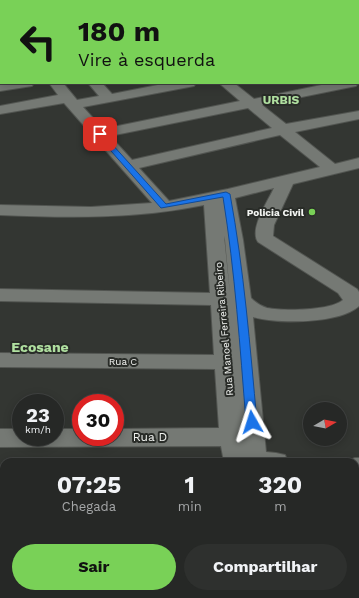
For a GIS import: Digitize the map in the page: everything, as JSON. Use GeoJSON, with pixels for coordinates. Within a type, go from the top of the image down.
{"type":"FeatureCollection","features":[{"type":"Feature","properties":{"kind":"street"},"geometry":{"type":"LineString","coordinates":[[0,86],[17,84]]}},
{"type":"Feature","properties":{"kind":"street"},"geometry":{"type":"LineString","coordinates":[[57,84],[70,102],[164,206]]}},
{"type":"Feature","properties":{"kind":"street"},"geometry":{"type":"LineString","coordinates":[[96,84],[109,98]]}},
{"type":"Feature","properties":{"kind":"street"},"geometry":{"type":"LineString","coordinates":[[227,84],[285,129],[332,169]]}},
{"type":"Feature","properties":{"kind":"street"},"geometry":{"type":"LineString","coordinates":[[100,134],[346,84]]}},
{"type":"Feature","properties":{"kind":"street"},"geometry":{"type":"LineString","coordinates":[[0,110],[109,98],[170,85]]}},
{"type":"Feature","properties":{"kind":"street"},"geometry":{"type":"LineString","coordinates":[[128,166],[285,129],[359,115]]}},
{"type":"Feature","properties":{"kind":"street"},"geometry":{"type":"LineString","coordinates":[[0,210],[104,211],[164,206],[219,196],[359,163]]}},
{"type":"Feature","properties":{"kind":"street"},"geometry":{"type":"LineString","coordinates":[[264,238],[265,225],[287,179]]}},
{"type":"Feature","properties":{"kind":"street","name":"Rua Manoel Ferreira Ribeiro"},"geometry":{"type":"LineString","coordinates":[[219,196],[234,240],[231,300]]}},
{"type":"Feature","properties":{"kind":"street","name":"Rua Manoel Ferreira Ribeiro"},"geometry":{"type":"LineString","coordinates":[[219,196],[231,300],[236,362],[249,455]]}},
{"type":"Feature","properties":{"kind":"street"},"geometry":{"type":"LineString","coordinates":[[0,295],[231,300],[260,312],[290,316],[341,309],[350,305],[353,301],[350,293],[345,289],[264,238],[234,240]]}},
{"type":"Feature","properties":{"kind":"street","name":"Rua C"},"geometry":{"type":"LineString","coordinates":[[0,360],[236,362]]}},
{"type":"Feature","properties":{"kind":"street","name":"Rua D"},"geometry":{"type":"LineString","coordinates":[[0,438],[249,455]]}},
{"type":"Feature","properties":{"kind":"place","name":"Policia Civil"},"geometry":{"type":"Point","coordinates":[312,212]}},
{"type":"Feature","properties":{"kind":"district","name":"URBIS"},"geometry":{"type":"Point","coordinates":[281,100]}},
{"type":"Feature","properties":{"kind":"district","name":"Ecosane"},"geometry":{"type":"Point","coordinates":[40,347]}},
{"type":"Feature","properties":{"kind":"route"},"geometry":{"type":"LineString","coordinates":[[100,134],[164,206],[212,198],[226,194],[234,240],[241,300],[252,422]]}}]}
